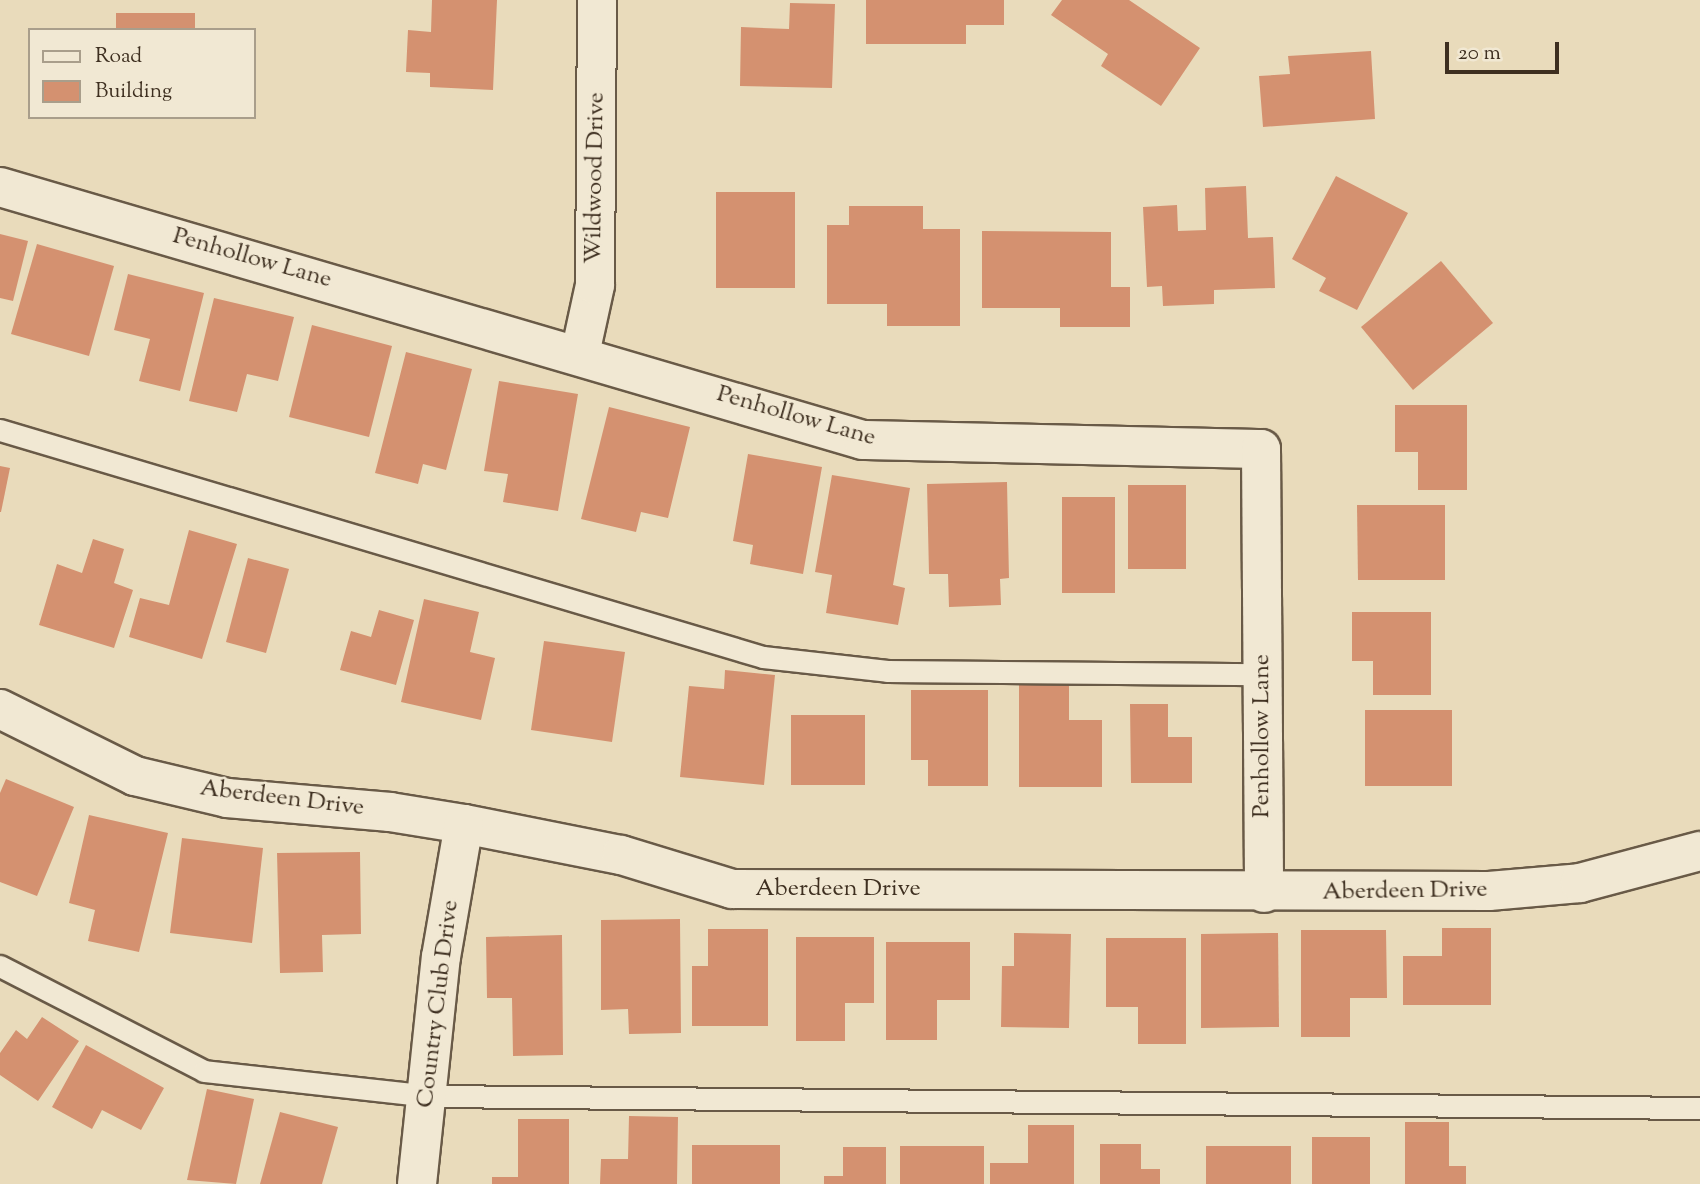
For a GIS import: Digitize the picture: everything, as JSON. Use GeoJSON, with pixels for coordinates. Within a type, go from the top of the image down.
{"type":"FeatureCollection","features":[{"type":"Feature","properties":{"kind":"street","name":"Wildwood Drive"},"geometry":{"type":"LineString","coordinates":[[580,354],[595,285],[597,0]]}},
{"type":"Feature","properties":{"kind":"street","name":"Penhollow Lane"},"geometry":{"type":"LineString","coordinates":[[0,187],[580,354],[863,440],[907,444],[1261,449],[1264,893]]}},
{"type":"Feature","properties":{"kind":"street","name":"Aberdeen Drive"},"geometry":{"type":"LineString","coordinates":[[0,709],[135,776],[227,798],[390,812],[464,824],[621,855],[732,889],[1264,893],[1489,891],[1580,883],[1700,850]]}},
{"type":"Feature","properties":{"kind":"street","name":"Country Club Drive"},"geometry":{"type":"LineString","coordinates":[[417,1184],[429,1097],[441,957],[464,824]]}},
{"type":"Feature","properties":{"kind":"lane"},"geometry":{"type":"LineString","coordinates":[[0,430],[763,657],[887,671],[1262,674]]}},
{"type":"Feature","properties":{"kind":"lane"},"geometry":{"type":"LineString","coordinates":[[0,965],[204,1071],[429,1097],[1700,1108]]}},
{"type":"Feature","properties":{"kind":"building"},"geometry":{"type":"Polygon","coordinates":[[[432,0],[497,0],[493,90],[430,87],[430,73],[406,72],[408,30],[431,32],[432,0]]]}},
{"type":"Feature","properties":{"kind":"building"},"geometry":{"type":"Polygon","coordinates":[[[866,0],[1004,0],[1004,25],[966,25],[966,44],[866,44],[866,0]]]}},
{"type":"Feature","properties":{"kind":"building"},"geometry":{"type":"Polygon","coordinates":[[[1062,0],[1129,0],[1200,48],[1161,106],[1101,66],[1108,54],[1051,15],[1062,0]]]}},
{"type":"Feature","properties":{"kind":"building"},"geometry":{"type":"Polygon","coordinates":[[[790,3],[835,4],[832,88],[740,86],[741,27],[789,29],[790,3]]]}},
{"type":"Feature","properties":{"kind":"building"},"geometry":{"type":"Polygon","coordinates":[[[116,13],[195,13],[195,28],[116,28],[116,13]]]}},
{"type":"Feature","properties":{"kind":"building"},"geometry":{"type":"Polygon","coordinates":[[[1371,51],[1375,119],[1263,127],[1259,76],[1290,74],[1288,56],[1371,51]]]}},
{"type":"Feature","properties":{"kind":"building"},"geometry":{"type":"Polygon","coordinates":[[[1336,176],[1408,213],[1357,310],[1319,291],[1326,278],[1292,259],[1336,176]]]}},
{"type":"Feature","properties":{"kind":"building"},"geometry":{"type":"Polygon","coordinates":[[[1246,186],[1248,238],[1273,237],[1275,288],[1214,290],[1214,304],[1163,306],[1162,286],[1147,287],[1143,207],[1177,205],[1178,231],[1206,230],[1205,188],[1246,186]]]}},
{"type":"Feature","properties":{"kind":"building"},"geometry":{"type":"Polygon","coordinates":[[[716,192],[795,192],[795,288],[716,288],[716,192]]]}},
{"type":"Feature","properties":{"kind":"building"},"geometry":{"type":"Polygon","coordinates":[[[849,206],[923,206],[923,229],[960,229],[960,326],[887,326],[887,304],[827,304],[827,225],[849,225],[849,206]]]}},
{"type":"Feature","properties":{"kind":"building"},"geometry":{"type":"Polygon","coordinates":[[[982,231],[1111,232],[1111,287],[1130,287],[1130,327],[1060,327],[1060,308],[982,308],[982,231]]]}},
{"type":"Feature","properties":{"kind":"building"},"geometry":{"type":"Polygon","coordinates":[[[0,234],[28,241],[13,301],[0,298],[0,234]]]}},
{"type":"Feature","properties":{"kind":"building"},"geometry":{"type":"Polygon","coordinates":[[[37,244],[114,266],[89,356],[11,334],[37,244]]]}},
{"type":"Feature","properties":{"kind":"building"},"geometry":{"type":"Polygon","coordinates":[[[1441,261],[1493,323],[1413,390],[1361,327],[1441,261]]]}},
{"type":"Feature","properties":{"kind":"building"},"geometry":{"type":"Polygon","coordinates":[[[128,274],[204,293],[180,391],[139,381],[150,339],[114,330],[128,274]]]}},
{"type":"Feature","properties":{"kind":"building"},"geometry":{"type":"Polygon","coordinates":[[[214,298],[294,317],[278,381],[247,374],[237,412],[189,401],[214,298]]]}},
{"type":"Feature","properties":{"kind":"building"},"geometry":{"type":"Polygon","coordinates":[[[312,325],[392,346],[369,437],[289,417],[312,325]]]}},
{"type":"Feature","properties":{"kind":"building"},"geometry":{"type":"Polygon","coordinates":[[[406,352],[472,369],[446,470],[423,464],[418,484],[375,473],[406,352]]]}},
{"type":"Feature","properties":{"kind":"building"},"geometry":{"type":"Polygon","coordinates":[[[499,381],[578,394],[558,511],[503,502],[508,474],[484,471],[499,381]]]}},
{"type":"Feature","properties":{"kind":"building"},"geometry":{"type":"Polygon","coordinates":[[[1395,405],[1467,405],[1467,490],[1418,490],[1418,452],[1395,452],[1395,405]]]}},
{"type":"Feature","properties":{"kind":"building"},"geometry":{"type":"Polygon","coordinates":[[[609,407],[690,427],[668,518],[641,512],[636,532],[581,519],[609,407]]]}},
{"type":"Feature","properties":{"kind":"building"},"geometry":{"type":"Polygon","coordinates":[[[748,454],[822,467],[803,574],[750,564],[753,545],[733,541],[748,454]]]}},
{"type":"Feature","properties":{"kind":"building"},"geometry":{"type":"Polygon","coordinates":[[[0,466],[10,468],[1,512],[0,512],[0,466]]]}},
{"type":"Feature","properties":{"kind":"building"},"geometry":{"type":"Polygon","coordinates":[[[832,475],[910,488],[893,585],[905,588],[898,625],[826,613],[832,575],[815,572],[832,475]]]}},
{"type":"Feature","properties":{"kind":"building"},"geometry":{"type":"Polygon","coordinates":[[[1007,482],[1009,578],[1000,579],[1001,605],[949,607],[948,574],[929,574],[927,484],[1007,482]]]}},
{"type":"Feature","properties":{"kind":"building"},"geometry":{"type":"Polygon","coordinates":[[[1128,485],[1186,485],[1186,569],[1128,569],[1128,485]]]}},
{"type":"Feature","properties":{"kind":"building"},"geometry":{"type":"Polygon","coordinates":[[[1062,497],[1115,497],[1115,593],[1062,593],[1062,497]]]}},
{"type":"Feature","properties":{"kind":"building"},"geometry":{"type":"Polygon","coordinates":[[[1357,505],[1445,505],[1445,580],[1358,580],[1357,505]]]}},
{"type":"Feature","properties":{"kind":"building"},"geometry":{"type":"Polygon","coordinates":[[[189,530],[237,544],[202,659],[129,637],[140,598],[169,605],[189,530]]]}},
{"type":"Feature","properties":{"kind":"building"},"geometry":{"type":"Polygon","coordinates":[[[93,539],[124,549],[114,583],[133,590],[114,648],[39,625],[57,564],[82,573],[93,539]]]}},
{"type":"Feature","properties":{"kind":"building"},"geometry":{"type":"Polygon","coordinates":[[[248,558],[289,569],[266,653],[226,642],[248,558]]]}},
{"type":"Feature","properties":{"kind":"building"},"geometry":{"type":"Polygon","coordinates":[[[424,599],[479,612],[470,652],[495,658],[481,720],[401,702],[424,599]]]}},
{"type":"Feature","properties":{"kind":"building"},"geometry":{"type":"Polygon","coordinates":[[[379,610],[414,620],[396,685],[340,670],[351,631],[371,637],[379,610]]]}},
{"type":"Feature","properties":{"kind":"building"},"geometry":{"type":"Polygon","coordinates":[[[1352,612],[1431,612],[1431,695],[1373,695],[1373,661],[1352,661],[1352,612]]]}},
{"type":"Feature","properties":{"kind":"building"},"geometry":{"type":"Polygon","coordinates":[[[544,641],[625,652],[612,742],[531,730],[544,641]]]}},
{"type":"Feature","properties":{"kind":"building"},"geometry":{"type":"Polygon","coordinates":[[[725,670],[775,675],[764,785],[680,777],[689,686],[724,689],[725,670]]]}},
{"type":"Feature","properties":{"kind":"building"},"geometry":{"type":"Polygon","coordinates":[[[1019,681],[1069,681],[1069,720],[1102,720],[1102,787],[1019,787],[1019,681]]]}},
{"type":"Feature","properties":{"kind":"building"},"geometry":{"type":"Polygon","coordinates":[[[911,690],[988,690],[988,786],[928,786],[928,760],[911,760],[911,690]]]}},
{"type":"Feature","properties":{"kind":"building"},"geometry":{"type":"Polygon","coordinates":[[[1130,704],[1168,704],[1168,737],[1192,737],[1192,783],[1131,783],[1130,704]]]}},
{"type":"Feature","properties":{"kind":"building"},"geometry":{"type":"Polygon","coordinates":[[[1365,710],[1452,710],[1452,786],[1365,786],[1365,710]]]}},
{"type":"Feature","properties":{"kind":"building"},"geometry":{"type":"Polygon","coordinates":[[[791,715],[865,715],[865,785],[791,785],[791,715]]]}},
{"type":"Feature","properties":{"kind":"building"},"geometry":{"type":"Polygon","coordinates":[[[6,779],[74,807],[37,896],[0,882],[0,793],[6,779]]]}},
{"type":"Feature","properties":{"kind":"building"},"geometry":{"type":"Polygon","coordinates":[[[89,815],[168,833],[139,952],[88,941],[95,910],[69,903],[89,815]]]}},
{"type":"Feature","properties":{"kind":"building"},"geometry":{"type":"Polygon","coordinates":[[[182,838],[263,848],[252,943],[170,933],[182,838]]]}},
{"type":"Feature","properties":{"kind":"building"},"geometry":{"type":"Polygon","coordinates":[[[360,852],[361,934],[322,935],[323,972],[280,973],[277,853],[360,852]]]}},
{"type":"Feature","properties":{"kind":"building"},"geometry":{"type":"Polygon","coordinates":[[[680,919],[681,1033],[629,1034],[628,1009],[601,1010],[601,920],[680,919]]]}},
{"type":"Feature","properties":{"kind":"building"},"geometry":{"type":"Polygon","coordinates":[[[1442,928],[1491,928],[1491,1005],[1403,1005],[1403,956],[1442,956],[1442,928]]]}},
{"type":"Feature","properties":{"kind":"building"},"geometry":{"type":"Polygon","coordinates":[[[708,929],[768,929],[768,1026],[692,1026],[692,966],[708,966],[708,929]]]}},
{"type":"Feature","properties":{"kind":"building"},"geometry":{"type":"Polygon","coordinates":[[[1301,930],[1386,930],[1387,998],[1350,998],[1350,1037],[1301,1037],[1301,930]]]}},
{"type":"Feature","properties":{"kind":"building"},"geometry":{"type":"Polygon","coordinates":[[[1014,933],[1071,934],[1069,1028],[1001,1027],[1002,966],[1014,966],[1014,933]]]}},
{"type":"Feature","properties":{"kind":"building"},"geometry":{"type":"Polygon","coordinates":[[[1278,933],[1279,1027],[1201,1028],[1201,934],[1278,933]]]}},
{"type":"Feature","properties":{"kind":"building"},"geometry":{"type":"Polygon","coordinates":[[[562,935],[563,1055],[513,1056],[512,998],[487,998],[486,937],[562,935]]]}},
{"type":"Feature","properties":{"kind":"building"},"geometry":{"type":"Polygon","coordinates":[[[796,937],[874,937],[874,1003],[845,1003],[845,1041],[796,1041],[796,937]]]}},
{"type":"Feature","properties":{"kind":"building"},"geometry":{"type":"Polygon","coordinates":[[[1106,938],[1186,938],[1186,1044],[1138,1044],[1138,1007],[1106,1007],[1106,938]]]}},
{"type":"Feature","properties":{"kind":"building"},"geometry":{"type":"Polygon","coordinates":[[[886,942],[970,942],[970,1000],[937,1000],[937,1040],[886,1040],[886,942]]]}},
{"type":"Feature","properties":{"kind":"building"},"geometry":{"type":"Polygon","coordinates":[[[42,1017],[79,1041],[38,1101],[0,1075],[0,1053],[16,1030],[27,1039],[42,1017]]]}},
{"type":"Feature","properties":{"kind":"building"},"geometry":{"type":"Polygon","coordinates":[[[86,1045],[164,1088],[141,1130],[102,1110],[92,1129],[52,1107],[86,1045]]]}},
{"type":"Feature","properties":{"kind":"building"},"geometry":{"type":"Polygon","coordinates":[[[207,1089],[254,1099],[236,1184],[187,1180],[207,1089]]]}},
{"type":"Feature","properties":{"kind":"building"},"geometry":{"type":"Polygon","coordinates":[[[280,1112],[338,1127],[322,1184],[260,1184],[280,1112]]]}},
{"type":"Feature","properties":{"kind":"building"},"geometry":{"type":"Polygon","coordinates":[[[629,1116],[678,1117],[677,1184],[600,1184],[601,1159],[628,1159],[629,1116]]]}},
{"type":"Feature","properties":{"kind":"building"},"geometry":{"type":"Polygon","coordinates":[[[518,1119],[569,1119],[569,1184],[492,1184],[492,1177],[518,1177],[518,1119]]]}},
{"type":"Feature","properties":{"kind":"building"},"geometry":{"type":"Polygon","coordinates":[[[1405,1122],[1449,1122],[1449,1166],[1466,1166],[1466,1184],[1405,1184],[1405,1122]]]}},
{"type":"Feature","properties":{"kind":"building"},"geometry":{"type":"Polygon","coordinates":[[[1028,1125],[1074,1125],[1074,1184],[990,1184],[990,1163],[1028,1163],[1028,1125]]]}},
{"type":"Feature","properties":{"kind":"building"},"geometry":{"type":"Polygon","coordinates":[[[1312,1137],[1370,1137],[1370,1184],[1312,1184],[1312,1137]]]}},
{"type":"Feature","properties":{"kind":"building"},"geometry":{"type":"Polygon","coordinates":[[[1100,1144],[1141,1144],[1141,1169],[1160,1169],[1160,1184],[1100,1184],[1100,1144]]]}},
{"type":"Feature","properties":{"kind":"building"},"geometry":{"type":"Polygon","coordinates":[[[692,1145],[780,1145],[780,1184],[692,1184],[692,1145]]]}},
{"type":"Feature","properties":{"kind":"building"},"geometry":{"type":"Polygon","coordinates":[[[900,1146],[984,1146],[984,1184],[900,1184],[900,1146]]]}},
{"type":"Feature","properties":{"kind":"building"},"geometry":{"type":"Polygon","coordinates":[[[1206,1146],[1291,1146],[1291,1184],[1206,1184],[1206,1146]]]}},
{"type":"Feature","properties":{"kind":"building"},"geometry":{"type":"Polygon","coordinates":[[[843,1147],[886,1147],[886,1184],[824,1184],[824,1176],[843,1176],[843,1147]]]}}]}
